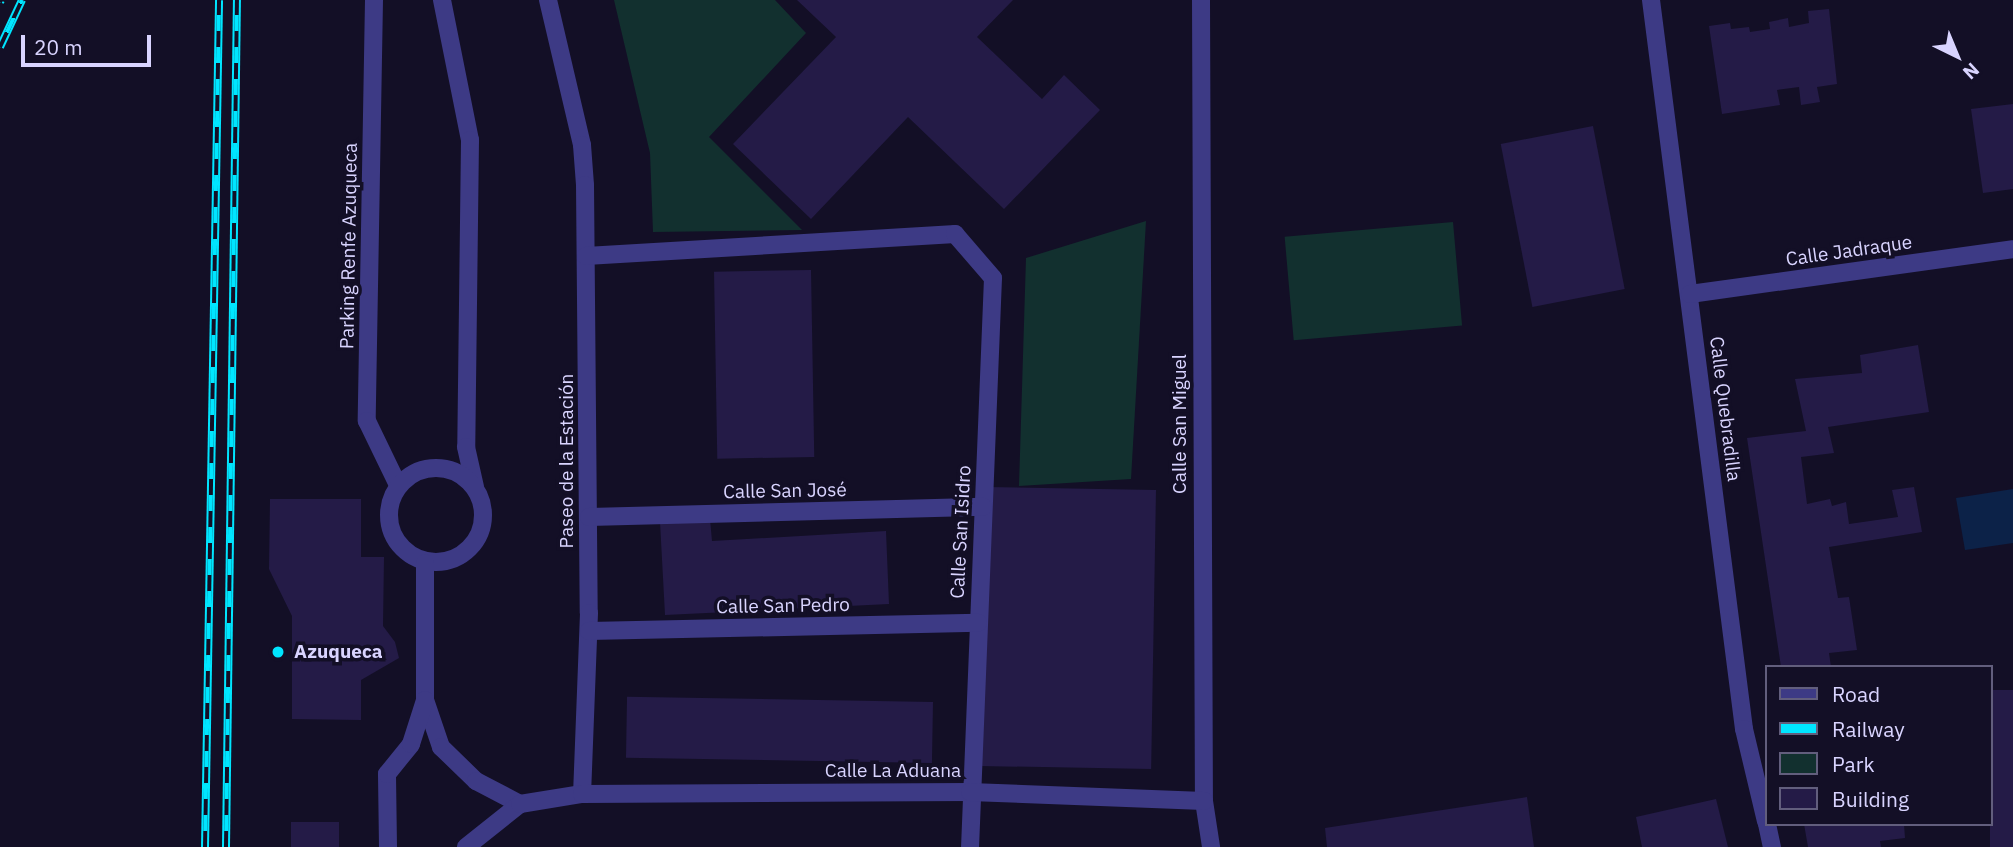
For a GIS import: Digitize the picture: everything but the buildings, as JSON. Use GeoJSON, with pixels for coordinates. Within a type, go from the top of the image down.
{"type":"FeatureCollection","features":[{"type":"Feature","properties":{"kind":"street","name":"Parking Renfe Azuqueca"},"geometry":{"type":"LineString","coordinates":[[374,0],[367,421],[398,485]]}},
{"type":"Feature","properties":{"kind":"street"},"geometry":{"type":"LineString","coordinates":[[442,0],[470,140],[466,447],[484,514],[476,542],[454,560],[425,563],[397,546],[387,515],[398,485],[422,469],[452,470],[475,487]]}},
{"type":"Feature","properties":{"kind":"street","name":"Paseo de la Estación"},"geometry":{"type":"LineString","coordinates":[[548,0],[582,145],[589,517],[589,631],[582,794]]}},
{"type":"Feature","properties":{"kind":"street","name":"Calle San Miguel"},"geometry":{"type":"LineString","coordinates":[[1201,0],[1204,801],[1211,847]]}},
{"type":"Feature","properties":{"kind":"street","name":"Calle Quebradilla"},"geometry":{"type":"LineString","coordinates":[[1651,0],[1744,729],[1764,811]]}},
{"type":"Feature","properties":{"kind":"street","name":"Calle San Isidro"},"geometry":{"type":"LineString","coordinates":[[586,256],[955,234],[993,278],[970,792],[970,847]]}},
{"type":"Feature","properties":{"kind":"street","name":"Calle Jadraque"},"geometry":{"type":"LineString","coordinates":[[1690,295],[2013,249]]}},
{"type":"Feature","properties":{"kind":"street","name":"Calle San José"},"geometry":{"type":"LineString","coordinates":[[589,517],[983,507]]}},
{"type":"Feature","properties":{"kind":"street"},"geometry":{"type":"LineString","coordinates":[[388,847],[387,774],[411,744],[425,701],[425,563]]}},
{"type":"Feature","properties":{"kind":"street","name":"Calle San Pedro"},"geometry":{"type":"LineString","coordinates":[[589,631],[978,622]]}},
{"type":"Feature","properties":{"kind":"street"},"geometry":{"type":"LineString","coordinates":[[425,701],[441,747],[476,781],[520,804]]}},
{"type":"Feature","properties":{"kind":"street","name":"Calle La Aduana"},"geometry":{"type":"LineString","coordinates":[[582,794],[970,792],[1204,801]]}},
{"type":"Feature","properties":{"kind":"street"},"geometry":{"type":"LineString","coordinates":[[466,847],[520,804],[582,794]]}},
{"type":"Feature","properties":{"kind":"street","name":"Calle Quebradilla"},"geometry":{"type":"LineString","coordinates":[[1768,826],[1772,847]]}},
{"type":"Feature","properties":{"kind":"green space"},"geometry":{"type":"Polygon","coordinates":[[[614,0],[775,0],[806,33],[709,137],[802,230],[653,232],[650,153],[614,0]]]}},
{"type":"Feature","properties":{"kind":"green space"},"geometry":{"type":"Polygon","coordinates":[[[1146,221],[1131,479],[1019,486],[1026,258],[1146,221]]]}},
{"type":"Feature","properties":{"kind":"green space"},"geometry":{"type":"Polygon","coordinates":[[[1453,222],[1462,326],[1294,340],[1285,237],[1453,222]]]}},
{"type":"Feature","properties":{"kind":"water"},"geometry":{"type":"Polygon","coordinates":[[[2013,489],[2013,543],[1965,550],[1956,498],[2013,489]]]}},
{"type":"Feature","properties":{"kind":"railway"},"geometry":{"type":"LineString","coordinates":[[0,47],[22,0]]}},
{"type":"Feature","properties":{"kind":"railway"},"geometry":{"type":"LineString","coordinates":[[205,847],[219,0]]}},
{"type":"Feature","properties":{"kind":"railway"},"geometry":{"type":"LineString","coordinates":[[226,847],[237,0]]}},
{"type":"Feature","properties":{"kind":"place","name":"Azuqueca"},"geometry":{"type":"Point","coordinates":[278,652]}}]}
